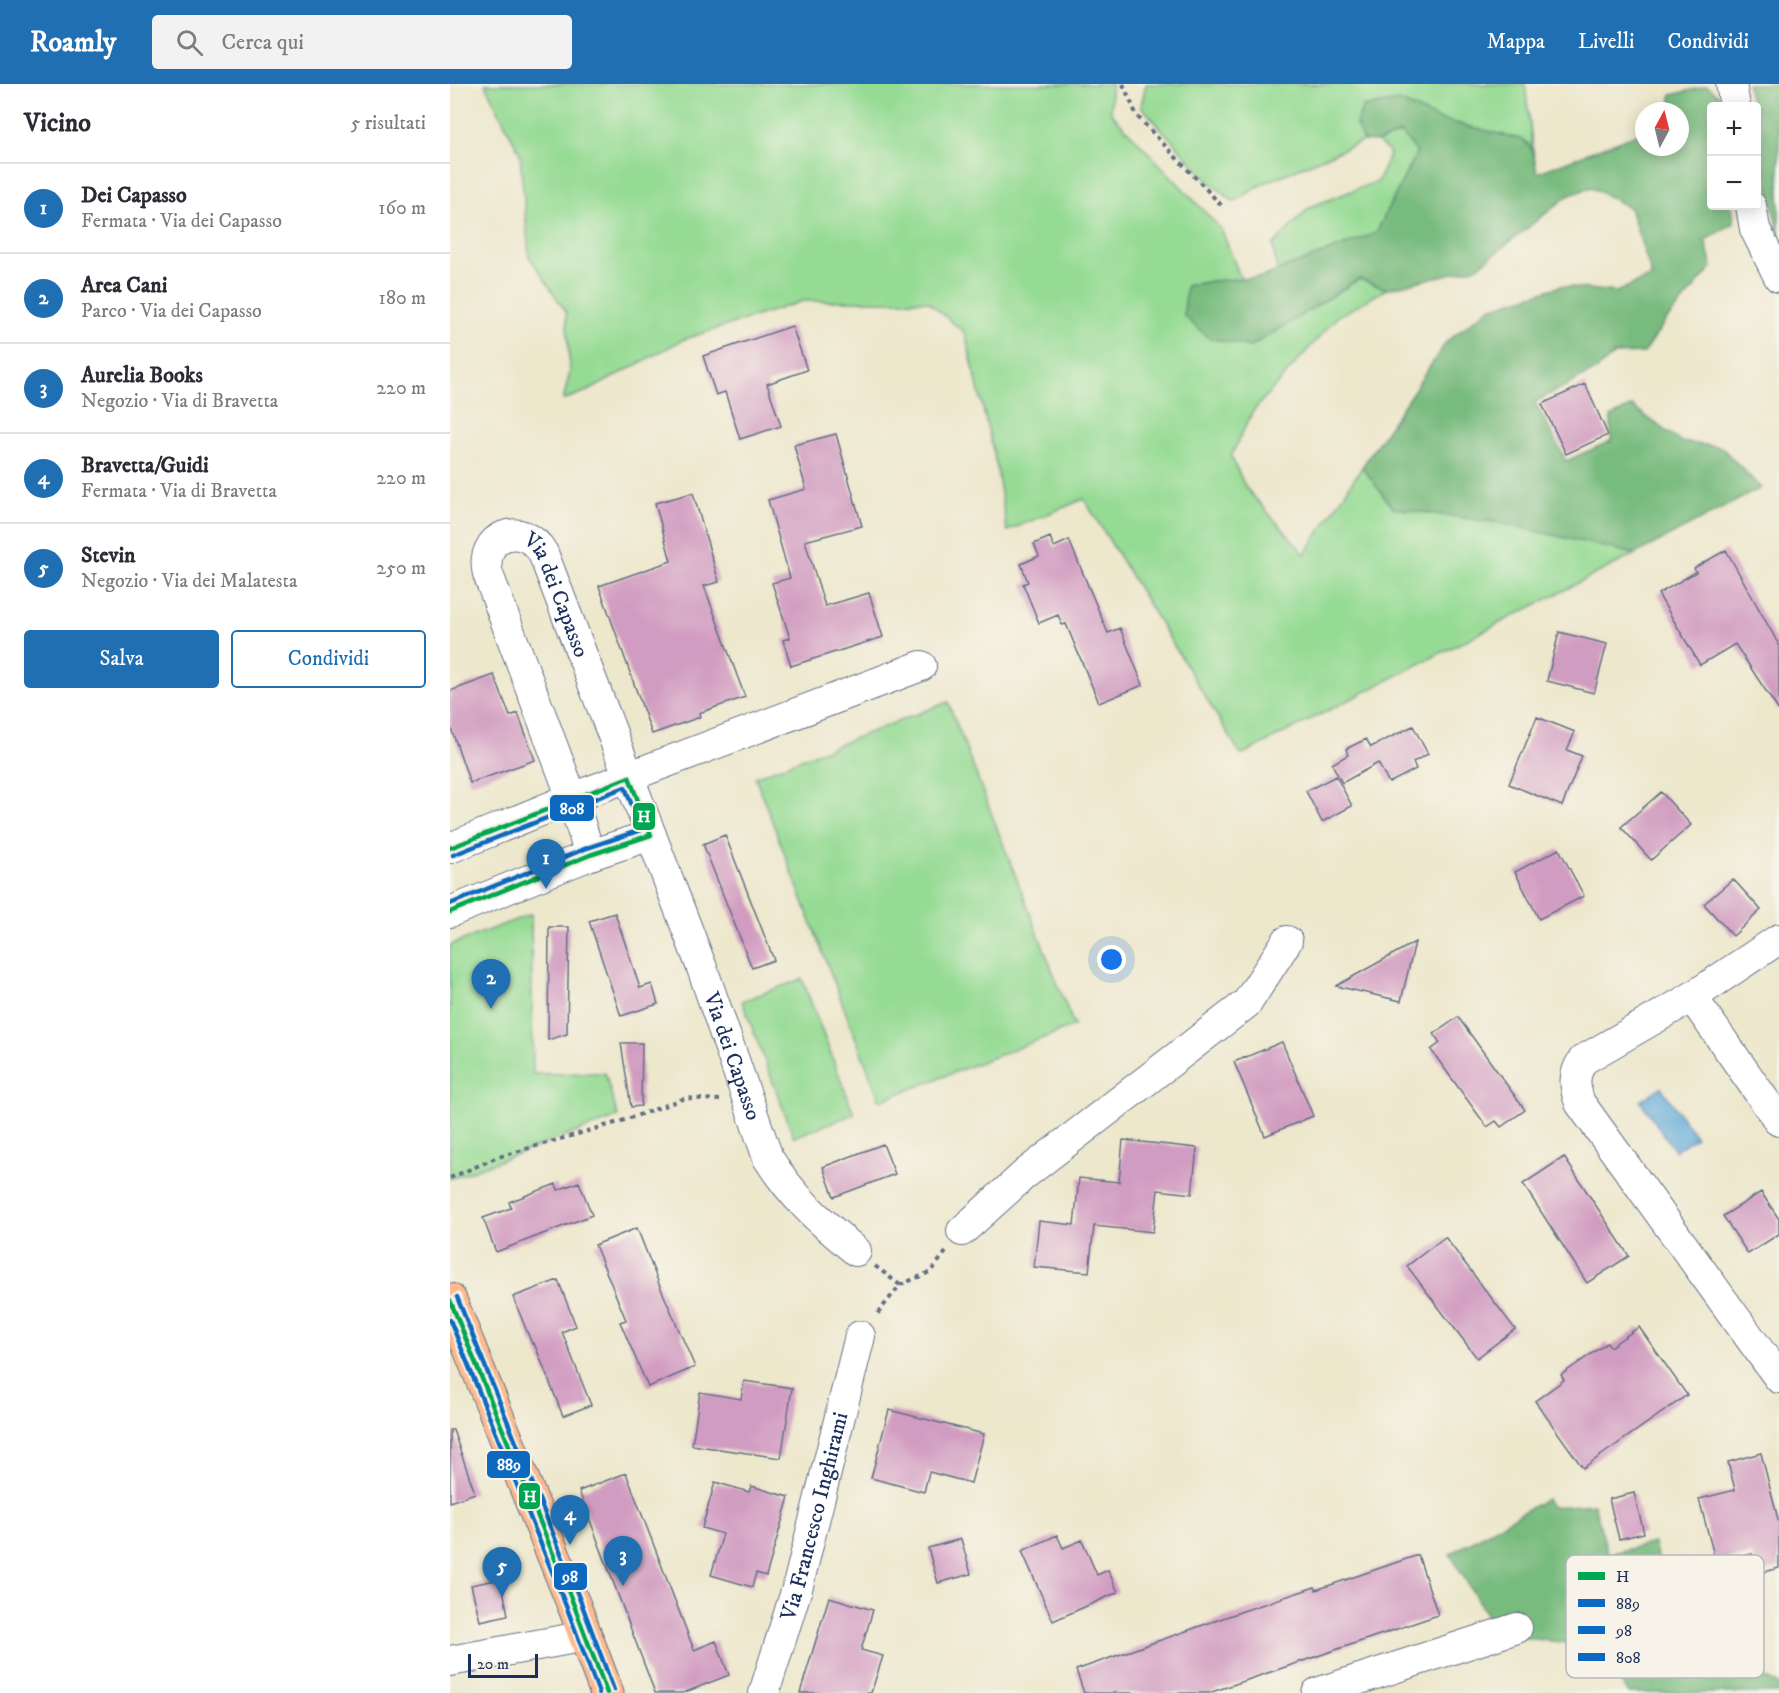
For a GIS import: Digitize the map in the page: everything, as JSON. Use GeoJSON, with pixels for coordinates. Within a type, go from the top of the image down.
{"type":"FeatureCollection","features":[{"type":"Feature","properties":{"kind":"main road"},"geometry":{"type":"LineString","coordinates":[[450,1300],[607,1693]]}},
{"type":"Feature","properties":{"kind":"street"},"geometry":{"type":"LineString","coordinates":[[1731,84],[1734,102]]}},
{"type":"Feature","properties":{"kind":"street"},"geometry":{"type":"LineString","coordinates":[[1752,210],[1755,229],[1779,277]]}},
{"type":"Feature","properties":{"kind":"street","name":"Via dei Capasso"},"geometry":{"type":"LineString","coordinates":[[590,855],[572,798],[488,574],[486,556],[490,547],[505,536],[514,534],[531,539],[543,553],[702,968],[768,1158],[786,1186],[807,1209],[856,1251]]}},
{"type":"Feature","properties":{"kind":"street"},"geometry":{"type":"LineString","coordinates":[[450,848],[572,798],[921,666]]}},
{"type":"Feature","properties":{"kind":"street"},"geometry":{"type":"LineString","coordinates":[[450,912],[590,855],[651,835]]}},
{"type":"Feature","properties":{"kind":"street"},"geometry":{"type":"LineString","coordinates":[[1779,939],[1692,997],[1583,1060],[1575,1075],[1576,1092],[1580,1103],[1779,1378]]}},
{"type":"Feature","properties":{"kind":"street"},"geometry":{"type":"LineString","coordinates":[[962,1231],[1025,1174],[1247,1003],[1287,941]]}},
{"type":"Feature","properties":{"kind":"street"},"geometry":{"type":"LineString","coordinates":[[1692,997],[1779,1122]]}},
{"type":"Feature","properties":{"kind":"street","name":"Via Francesco Inghirami"},"geometry":{"type":"LineString","coordinates":[[764,1693],[798,1586],[860,1336]]}},
{"type":"Feature","properties":{"kind":"street"},"geometry":{"type":"LineString","coordinates":[[1317,1693],[1349,1688],[1517,1628]]}},
{"type":"Feature","properties":{"kind":"street"},"geometry":{"type":"LineString","coordinates":[[450,1661],[586,1636]]}},
{"type":"Feature","properties":{"kind":"path"},"geometry":{"type":"LineString","coordinates":[[1123,84],[1137,116],[1223,207]]}},
{"type":"Feature","properties":{"kind":"path"},"geometry":{"type":"LineString","coordinates":[[450,1178],[498,1157],[619,1122],[686,1098],[748,1102]]}},
{"type":"Feature","properties":{"kind":"path"},"geometry":{"type":"LineString","coordinates":[[860,1336],[900,1285],[930,1272],[962,1231]]}},
{"type":"Feature","properties":{"kind":"path"},"geometry":{"type":"LineString","coordinates":[[856,1251],[900,1285]]}},
{"type":"Feature","properties":{"kind":"green space"},"geometry":{"type":"Polygon","coordinates":[[[485,84],[1111,84],[1111,113],[1221,229],[1241,279],[1186,286],[1250,347],[1359,279],[1387,289],[1337,317],[1253,411],[1231,456],[1246,488],[1305,554],[1362,467],[1393,508],[1502,523],[1635,554],[1241,755],[1084,499],[1007,531],[996,463],[965,333],[927,301],[803,301],[682,340],[590,390],[563,400],[570,372],[566,312],[529,256],[520,154],[485,84]]]}},
{"type":"Feature","properties":{"kind":"green space"},"geometry":{"type":"Polygon","coordinates":[[[1146,84],[1525,84],[1533,150],[1524,140],[1438,119],[1399,101],[1363,107],[1356,124],[1363,141],[1264,183],[1234,202],[1207,180],[1141,106],[1146,84]]]}},
{"type":"Feature","properties":{"kind":"green space"},"geometry":{"type":"Polygon","coordinates":[[[1747,84],[1779,84],[1779,238],[1761,149],[1761,102],[1751,102],[1747,84]]]}},
{"type":"Feature","properties":{"kind":"green space"},"geometry":{"type":"Polygon","coordinates":[[[1707,86],[1719,96],[1720,102],[1707,102],[1707,210],[1732,210],[1734,223],[1705,240],[1712,267],[1664,323],[1644,353],[1614,354],[1598,369],[1535,402],[1566,461],[1611,441],[1611,417],[1632,406],[1681,442],[1721,447],[1761,488],[1635,554],[1502,523],[1393,508],[1362,467],[1447,341],[1490,308],[1561,286],[1616,292],[1652,276],[1630,208],[1591,187],[1568,196],[1478,267],[1387,289],[1359,279],[1250,347],[1209,338],[1184,316],[1186,286],[1212,281],[1262,277],[1376,233],[1417,152],[1401,133],[1378,142],[1363,141],[1356,124],[1363,107],[1399,101],[1438,119],[1524,140],[1533,150],[1537,173],[1635,135],[1635,156],[1689,156],[1689,102],[1671,102],[1671,95],[1707,86]]]}},
{"type":"Feature","properties":{"kind":"green space"},"geometry":{"type":"Polygon","coordinates":[[[1401,133],[1417,152],[1376,233],[1277,271],[1273,245],[1310,207],[1378,181],[1390,153],[1378,142],[1401,133]]]}},
{"type":"Feature","properties":{"kind":"green space"},"geometry":{"type":"Polygon","coordinates":[[[948,702],[1074,1026],[880,1101],[755,777],[948,702]]]}},
{"type":"Feature","properties":{"kind":"green space"},"geometry":{"type":"Polygon","coordinates":[[[531,914],[533,1074],[605,1073],[618,1117],[450,1179],[450,945],[531,914]]]}},
{"type":"Feature","properties":{"kind":"green space"},"geometry":{"type":"Polygon","coordinates":[[[802,979],[854,1114],[794,1137],[742,1001],[802,979]]]}},
{"type":"Feature","properties":{"kind":"green space"},"geometry":{"type":"Polygon","coordinates":[[[1546,1499],[1551,1507],[1594,1504],[1608,1554],[1654,1543],[1657,1555],[1566,1555],[1566,1643],[1498,1634],[1450,1554],[1546,1499]]]}},
{"type":"Feature","properties":{"kind":"green space"},"geometry":{"type":"Polygon","coordinates":[[[1764,1677],[1779,1685],[1779,1693],[1629,1693],[1617,1678],[1764,1677]]]}},
{"type":"Feature","properties":{"kind":"water"},"geometry":{"type":"Polygon","coordinates":[[[1661,1087],[1696,1137],[1675,1151],[1640,1101],[1661,1087]]]}},
{"type":"Feature","properties":{"kind":"building"},"geometry":{"type":"Polygon","coordinates":[[[792,326],[807,370],[767,384],[781,426],[740,439],[725,392],[716,395],[703,356],[792,326]]]}},
{"type":"Feature","properties":{"kind":"building"},"geometry":{"type":"Polygon","coordinates":[[[1585,384],[1608,435],[1566,454],[1542,404],[1585,384]]]}},
{"type":"Feature","properties":{"kind":"building"},"geometry":{"type":"Polygon","coordinates":[[[836,434],[862,526],[805,541],[825,606],[869,593],[883,637],[791,666],[783,640],[790,638],[772,583],[790,578],[768,500],[806,489],[794,445],[836,434]]]}},
{"type":"Feature","properties":{"kind":"building"},"geometry":{"type":"Polygon","coordinates":[[[693,493],[719,582],[704,586],[745,697],[699,713],[700,717],[652,734],[599,586],[671,561],[655,503],[693,493]]]}},
{"type":"Feature","properties":{"kind":"building"},"geometry":{"type":"Polygon","coordinates":[[[1050,537],[1054,547],[1069,540],[1108,633],[1120,628],[1143,685],[1099,703],[1066,624],[1062,625],[1058,615],[1039,623],[1023,584],[1028,582],[1021,564],[1039,556],[1034,544],[1050,537]]]}},
{"type":"Feature","properties":{"kind":"building"},"geometry":{"type":"Polygon","coordinates":[[[1726,550],[1779,645],[1779,711],[1735,644],[1700,665],[1658,594],[1696,572],[1694,568],[1726,550]]]}},
{"type":"Feature","properties":{"kind":"building"},"geometry":{"type":"Polygon","coordinates":[[[1559,632],[1607,644],[1594,693],[1547,681],[1559,632]]]}},
{"type":"Feature","properties":{"kind":"building"},"geometry":{"type":"Polygon","coordinates":[[[494,675],[510,716],[518,713],[535,760],[470,783],[450,725],[450,691],[494,675]]]}},
{"type":"Feature","properties":{"kind":"building"},"geometry":{"type":"Polygon","coordinates":[[[1537,717],[1575,732],[1567,750],[1582,756],[1562,806],[1509,784],[1537,717]]]}},
{"type":"Feature","properties":{"kind":"building"},"geometry":{"type":"Polygon","coordinates":[[[1413,726],[1428,754],[1413,762],[1416,769],[1389,783],[1378,763],[1342,783],[1332,764],[1348,755],[1346,749],[1366,739],[1371,747],[1413,726]]]}},
{"type":"Feature","properties":{"kind":"building"},"geometry":{"type":"Polygon","coordinates":[[[1336,776],[1352,806],[1322,822],[1306,791],[1336,776]]]}},
{"type":"Feature","properties":{"kind":"building"},"geometry":{"type":"Polygon","coordinates":[[[1661,792],[1691,825],[1651,860],[1621,827],[1661,792]]]}},
{"type":"Feature","properties":{"kind":"building"},"geometry":{"type":"Polygon","coordinates":[[[725,835],[774,960],[752,968],[703,844],[725,835]]]}},
{"type":"Feature","properties":{"kind":"building"},"geometry":{"type":"Polygon","coordinates":[[[1559,849],[1584,896],[1539,919],[1515,872],[1559,849]]]}},
{"type":"Feature","properties":{"kind":"building"},"geometry":{"type":"Polygon","coordinates":[[[1733,879],[1761,910],[1733,936],[1704,904],[1733,879]]]}},
{"type":"Feature","properties":{"kind":"building"},"geometry":{"type":"Polygon","coordinates":[[[615,913],[640,988],[652,984],[658,1004],[621,1016],[589,921],[615,913]]]}},
{"type":"Feature","properties":{"kind":"building"},"geometry":{"type":"Polygon","coordinates":[[[549,927],[569,927],[567,1034],[548,1040],[549,927]]]}},
{"type":"Feature","properties":{"kind":"building"},"geometry":{"type":"Polygon","coordinates":[[[1415,942],[1401,1001],[1336,986],[1415,942]]]}},
{"type":"Feature","properties":{"kind":"building"},"geometry":{"type":"Polygon","coordinates":[[[1458,1017],[1525,1110],[1501,1127],[1496,1121],[1487,1127],[1431,1050],[1440,1043],[1434,1034],[1458,1017]]]}},
{"type":"Feature","properties":{"kind":"building"},"geometry":{"type":"Polygon","coordinates":[[[1282,1042],[1313,1116],[1265,1136],[1234,1062],[1282,1042]]]}},
{"type":"Feature","properties":{"kind":"building"},"geometry":{"type":"Polygon","coordinates":[[[621,1043],[642,1043],[641,1106],[631,1107],[621,1043]]]}},
{"type":"Feature","properties":{"kind":"building"},"geometry":{"type":"Polygon","coordinates":[[[1123,1140],[1197,1148],[1192,1194],[1158,1190],[1153,1232],[1094,1226],[1089,1272],[1034,1267],[1039,1221],[1074,1225],[1079,1178],[1119,1182],[1123,1140]]]}},
{"type":"Feature","properties":{"kind":"building"},"geometry":{"type":"Polygon","coordinates":[[[883,1144],[895,1174],[834,1197],[823,1167],[883,1144]]]}},
{"type":"Feature","properties":{"kind":"building"},"geometry":{"type":"Polygon","coordinates":[[[1564,1157],[1629,1256],[1587,1283],[1523,1184],[1564,1157]]]}},
{"type":"Feature","properties":{"kind":"building"},"geometry":{"type":"Polygon","coordinates":[[[579,1182],[592,1215],[496,1252],[483,1218],[511,1208],[509,1202],[556,1184],[558,1190],[579,1182]]]}},
{"type":"Feature","properties":{"kind":"building"},"geometry":{"type":"Polygon","coordinates":[[[1761,1192],[1779,1219],[1779,1234],[1748,1254],[1723,1216],[1761,1192]]]}},
{"type":"Feature","properties":{"kind":"building"},"geometry":{"type":"Polygon","coordinates":[[[637,1228],[695,1367],[648,1387],[620,1322],[626,1320],[595,1245],[637,1228]]]}},
{"type":"Feature","properties":{"kind":"building"},"geometry":{"type":"Polygon","coordinates":[[[1445,1237],[1515,1329],[1477,1358],[1407,1266],[1445,1237]]]}},
{"type":"Feature","properties":{"kind":"building"},"geometry":{"type":"Polygon","coordinates":[[[558,1280],[576,1326],[562,1332],[591,1405],[563,1416],[513,1297],[558,1280]]]}},
{"type":"Feature","properties":{"kind":"building"},"geometry":{"type":"Polygon","coordinates":[[[1639,1327],[1687,1395],[1583,1468],[1535,1401],[1564,1380],[1561,1375],[1607,1343],[1610,1347],[1639,1327]]]}},
{"type":"Feature","properties":{"kind":"building"},"geometry":{"type":"Polygon","coordinates":[[[744,1381],[792,1388],[781,1458],[692,1445],[700,1392],[741,1399],[744,1381]]]}},
{"type":"Feature","properties":{"kind":"building"},"geometry":{"type":"Polygon","coordinates":[[[889,1410],[984,1434],[971,1483],[929,1472],[924,1492],[871,1478],[889,1410]]]}},
{"type":"Feature","properties":{"kind":"building"},"geometry":{"type":"Polygon","coordinates":[[[450,1430],[453,1430],[475,1493],[450,1502],[450,1430]]]}},
{"type":"Feature","properties":{"kind":"building"},"geometry":{"type":"Polygon","coordinates":[[[1761,1453],[1779,1523],[1779,1568],[1764,1572],[1764,1555],[1714,1555],[1699,1499],[1735,1490],[1728,1462],[1761,1453]]]}},
{"type":"Feature","properties":{"kind":"building"},"geometry":{"type":"Polygon","coordinates":[[[626,1473],[694,1650],[716,1641],[729,1675],[683,1693],[655,1693],[579,1491],[626,1473]]]}},
{"type":"Feature","properties":{"kind":"building"},"geometry":{"type":"Polygon","coordinates":[[[715,1482],[749,1492],[751,1486],[789,1497],[766,1576],[756,1573],[752,1587],[711,1575],[723,1534],[702,1528],[715,1482]]]}},
{"type":"Feature","properties":{"kind":"building"},"geometry":{"type":"Polygon","coordinates":[[[1634,1493],[1644,1533],[1619,1539],[1609,1499],[1634,1493]]]}},
{"type":"Feature","properties":{"kind":"building"},"geometry":{"type":"Polygon","coordinates":[[[1057,1535],[1063,1548],[1082,1540],[1097,1575],[1108,1570],[1118,1592],[1053,1621],[1022,1551],[1057,1535]]]}},
{"type":"Feature","properties":{"kind":"building"},"geometry":{"type":"Polygon","coordinates":[[[961,1539],[971,1574],[938,1583],[928,1548],[961,1539]]]}},
{"type":"Feature","properties":{"kind":"building"},"geometry":{"type":"Polygon","coordinates":[[[1418,1555],[1438,1615],[1209,1693],[1084,1693],[1076,1670],[1240,1612],[1315,1587],[1316,1590],[1418,1555]]]}},
{"type":"Feature","properties":{"kind":"building"},"geometry":{"type":"Polygon","coordinates":[[[501,1579],[508,1615],[480,1621],[471,1585],[501,1579]]]}},
{"type":"Feature","properties":{"kind":"building"},"geometry":{"type":"Polygon","coordinates":[[[829,1597],[873,1610],[861,1650],[883,1656],[871,1693],[800,1693],[829,1597]]]}},
{"type":"Feature","properties":{"kind":"transit line","name":"H"},"geometry":{"type":"LineString","coordinates":[[450,848],[629,777],[651,835],[590,855],[450,912]]}},
{"type":"Feature","properties":{"kind":"transit line","name":"808"},"geometry":{"type":"LineString","coordinates":[[450,904],[587,848],[641,830],[625,787],[453,855]]}},
{"type":"Feature","properties":{"kind":"transit line","name":"98"},"geometry":{"type":"LineString","coordinates":[[457,1297],[582,1605],[614,1690]]}},
{"type":"Feature","properties":{"kind":"transit line","name":"H"},"geometry":{"type":"LineString","coordinates":[[450,1300],[575,1608],[607,1693]]}},
{"type":"Feature","properties":{"kind":"transit line","name":"889"},"geometry":{"type":"LineString","coordinates":[[450,1320],[599,1693]]}},
{"type":"Feature","properties":{"kind":"place","name":"Dei Capasso"},"geometry":{"type":"Point","coordinates":[546,889]}},
{"type":"Feature","properties":{"kind":"place","name":"Area Cani"},"geometry":{"type":"Point","coordinates":[491,1009]}},
{"type":"Feature","properties":{"kind":"place","name":"Bravetta/Guidi"},"geometry":{"type":"Point","coordinates":[570,1545]}},
{"type":"Feature","properties":{"kind":"place","name":"Aurelia Books"},"geometry":{"type":"Point","coordinates":[623,1586]}},
{"type":"Feature","properties":{"kind":"place","name":"Stevin"},"geometry":{"type":"Point","coordinates":[502,1597]}}]}
